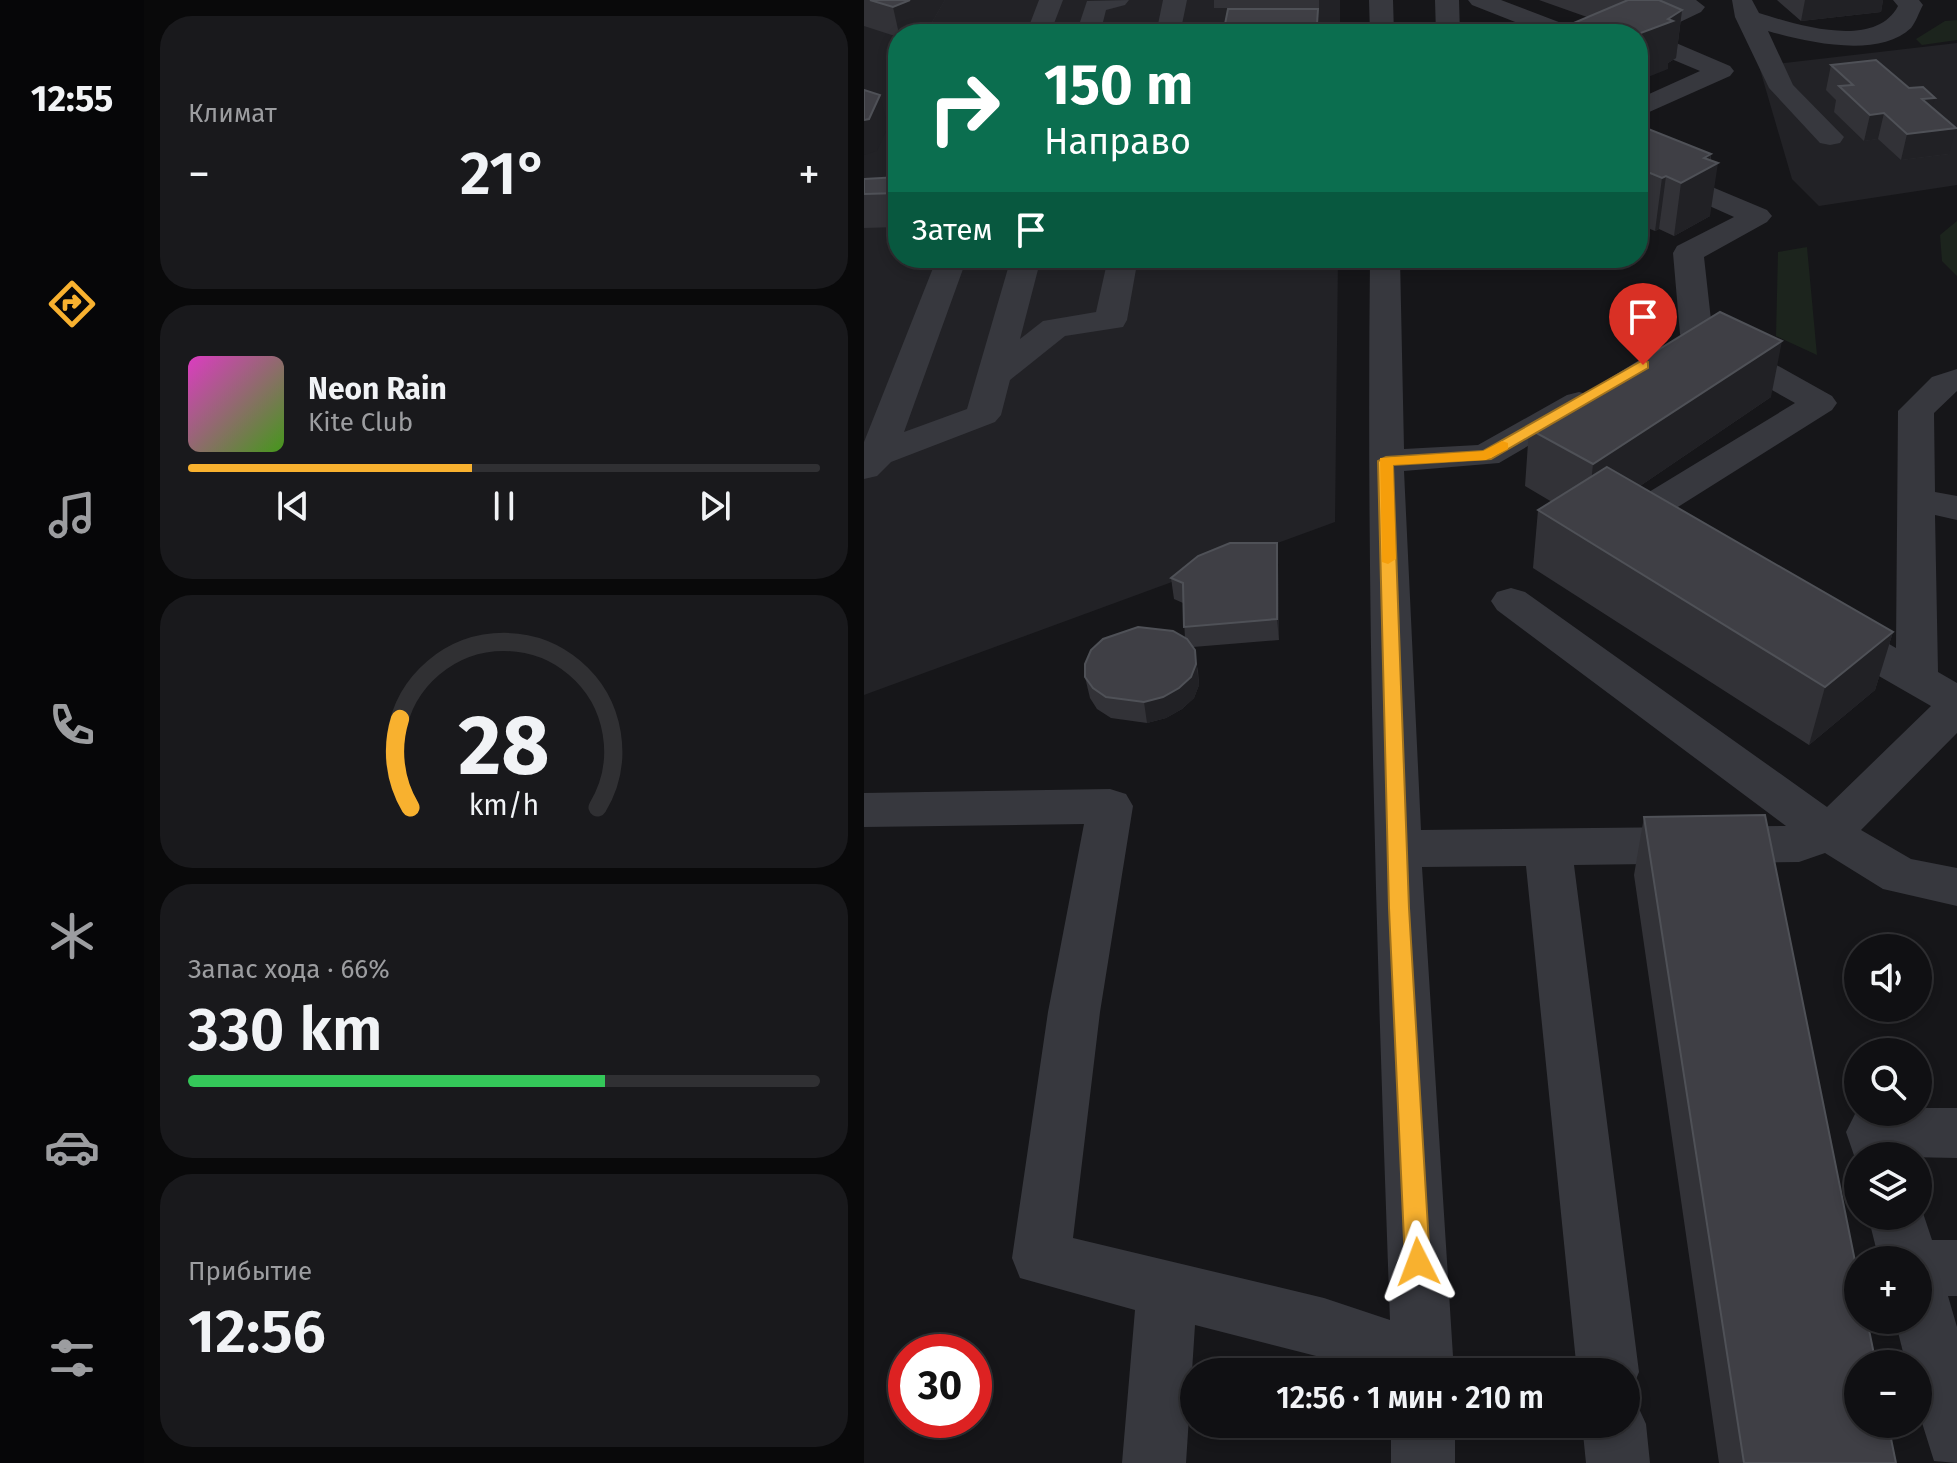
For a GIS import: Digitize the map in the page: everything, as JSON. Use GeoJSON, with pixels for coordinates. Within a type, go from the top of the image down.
{"type":"FeatureCollection","features":[{"type":"Feature","properties":{"kind":"street"},"geometry":{"type":"LineString","coordinates":[[1042,24],[1051,0]]}},
{"type":"Feature","properties":{"kind":"street"},"geometry":{"type":"LineString","coordinates":[[1090,24],[1095,6],[1117,0]]}},
{"type":"Feature","properties":{"kind":"street"},"geometry":{"type":"LineString","coordinates":[[1170,24],[1175,0]]}},
{"type":"Feature","properties":{"kind":"street"},"geometry":{"type":"LineString","coordinates":[[1381,0],[1382,24]]}},
{"type":"Feature","properties":{"kind":"street"},"geometry":{"type":"LineString","coordinates":[[1447,0],[1448,24]]}},
{"type":"Feature","properties":{"kind":"street"},"geometry":{"type":"LineString","coordinates":[[1480,0],[1542,24]]}},
{"type":"Feature","properties":{"kind":"street"},"geometry":{"type":"LineString","coordinates":[[1648,30],[1693,7],[1672,0]]}},
{"type":"Feature","properties":{"kind":"street"},"geometry":{"type":"LineString","coordinates":[[1744,8],[1825,36],[1870,36],[1900,26],[1908,17],[1911,5],[1905,0]]}},
{"type":"Feature","properties":{"kind":"street"},"geometry":{"type":"LineString","coordinates":[[1744,8],[1782,88],[1830,137]]}},
{"type":"Feature","properties":{"kind":"street"},"geometry":{"type":"LineString","coordinates":[[1648,40],[1721,71],[1648,104]]}},
{"type":"Feature","properties":{"kind":"street"},"geometry":{"type":"LineString","coordinates":[[1648,168],[1757,216],[1688,253],[1683,342],[1820,403],[1634,517],[1690,549]]}},
{"type":"Feature","properties":{"kind":"street"},"geometry":{"type":"LineString","coordinates":[[868,461],[948,268]]}},
{"type":"Feature","properties":{"kind":"street"},"geometry":{"type":"LineString","coordinates":[[868,461],[983,415],[1023,268]]}},
{"type":"Feature","properties":{"kind":"street"},"geometry":{"type":"LineString","coordinates":[[994,376],[1055,328],[1111,320],[1121,268]]}},
{"type":"Feature","properties":{"kind":"street"},"geometry":{"type":"LineString","coordinates":[[1385,268],[1386,461],[1398,849],[1423,1358]]}},
{"type":"Feature","properties":{"kind":"street"},"geometry":{"type":"LineString","coordinates":[[1917,679],[1916,411],[1944,384],[1957,379]]}},
{"type":"Feature","properties":{"kind":"street"},"geometry":{"type":"LineString","coordinates":[[1386,461],[1486,455],[1604,387]]}},
{"type":"Feature","properties":{"kind":"street"},"geometry":{"type":"LineString","coordinates":[[1917,500],[1957,508]]}},
{"type":"Feature","properties":{"kind":"street"},"geometry":{"type":"LineString","coordinates":[[1511,601],[1829,833],[1900,876],[1957,887]]}},
{"type":"Feature","properties":{"kind":"street"},"geometry":{"type":"LineString","coordinates":[[1398,849],[1799,844],[1829,833],[1957,705],[1801,612]]}},
{"type":"Feature","properties":{"kind":"street"},"geometry":{"type":"LineString","coordinates":[[864,810],[1110,806],[1074,1012],[1041,1258],[1324,1328],[1400,1358]]}},
{"type":"Feature","properties":{"kind":"street"},"geometry":{"type":"LineString","coordinates":[[1548,846],[1606,1358]]}},
{"type":"Feature","properties":{"kind":"street"},"geometry":{"type":"LineString","coordinates":[[1877,1142],[1874,1132],[1957,1133]]}},
{"type":"Feature","properties":{"kind":"street"},"geometry":{"type":"LineString","coordinates":[[1932,1268],[1957,1268]]}},
{"type":"Feature","properties":{"kind":"street"},"geometry":{"type":"LineString","coordinates":[[1154,1463],[1167,1289]]}},
{"type":"Feature","properties":{"kind":"street"},"geometry":{"type":"LineString","coordinates":[[1929,1334],[1957,1438]]}},
{"type":"Feature","properties":{"kind":"street"},"geometry":{"type":"LineString","coordinates":[[1423,1438],[1423,1463]]}},
{"type":"Feature","properties":{"kind":"street"},"geometry":{"type":"LineString","coordinates":[[1615,1438],[1618,1463]]}},
{"type":"Feature","properties":{"kind":"shaded area"},"geometry":{"type":"Polygon","coordinates":[[[864,0],[1340,0],[1340,24],[888,24],[888,268],[1338,268],[1335,522],[864,695],[864,0]]]}},
{"type":"Feature","properties":{"kind":"shaded area"},"geometry":{"type":"Polygon","coordinates":[[[1957,20],[1957,40],[1922,45],[1916,39],[1945,21],[1957,20]]]}},
{"type":"Feature","properties":{"kind":"shaded area"},"geometry":{"type":"Polygon","coordinates":[[[1957,43],[1957,185],[1819,206],[1792,179],[1759,66],[1957,43]]]}},
{"type":"Feature","properties":{"kind":"shaded area"},"geometry":{"type":"Polygon","coordinates":[[[1957,221],[1957,276],[1942,261],[1940,235],[1957,221]]]}},
{"type":"Feature","properties":{"kind":"shaded area"},"geometry":{"type":"Polygon","coordinates":[[[1807,247],[1817,355],[1776,336],[1778,252],[1807,247]]]}},
{"type":"Feature","properties":{"kind":"building"},"geometry":{"type":"Polygon","coordinates":[[[870,0],[910,0],[893,7],[870,0]]]}},
{"type":"Feature","properties":{"kind":"building"},"geometry":{"type":"Polygon","coordinates":[[[1628,0],[1659,0],[1682,10],[1668,19],[1673,21],[1648,30],[1648,24],[1576,22],[1628,0]]]}},
{"type":"Feature","properties":{"kind":"building"},"geometry":{"type":"Polygon","coordinates":[[[1228,9],[1318,9],[1317,24],[1225,24],[1228,9]]]}},
{"type":"Feature","properties":{"kind":"building"},"geometry":{"type":"Polygon","coordinates":[[[1876,60],[1909,88],[1923,87],[1935,98],[1922,99],[1956,128],[1907,134],[1884,113],[1870,115],[1839,86],[1853,85],[1831,65],[1876,60]]]}},
{"type":"Feature","properties":{"kind":"building"},"geometry":{"type":"Polygon","coordinates":[[[864,90],[880,95],[869,119],[864,120],[864,90]]]}},
{"type":"Feature","properties":{"kind":"building"},"geometry":{"type":"Polygon","coordinates":[[[1648,129],[1711,154],[1704,158],[1718,163],[1681,183],[1666,176],[1662,178],[1648,172],[1648,129]]]}},
{"type":"Feature","properties":{"kind":"building"},"geometry":{"type":"Polygon","coordinates":[[[888,178],[888,193],[864,194],[864,179],[888,178]]]}},
{"type":"Feature","properties":{"kind":"building"},"geometry":{"type":"Polygon","coordinates":[[[1720,312],[1782,341],[1593,464],[1529,429],[1720,312]]]}},
{"type":"Feature","properties":{"kind":"building"},"geometry":{"type":"Polygon","coordinates":[[[1607,467],[1893,632],[1825,687],[1538,510],[1607,467]]]}},
{"type":"Feature","properties":{"kind":"building"},"geometry":{"type":"Polygon","coordinates":[[[1230,543],[1277,543],[1277,619],[1184,627],[1183,583],[1171,578],[1198,556],[1230,543]]]}},
{"type":"Feature","properties":{"kind":"building"},"geometry":{"type":"Polygon","coordinates":[[[1138,627],[1173,631],[1187,639],[1195,650],[1196,664],[1191,677],[1163,697],[1144,702],[1106,697],[1093,688],[1085,677],[1085,664],[1091,650],[1103,639],[1138,627]]]}},
{"type":"Feature","properties":{"kind":"building"},"geometry":{"type":"Polygon","coordinates":[[[1765,815],[1844,1207],[1844,1230],[1849,1230],[1852,1246],[1844,1246],[1844,1334],[1870,1334],[1873,1350],[1844,1350],[1844,1438],[1891,1438],[1896,1463],[1744,1463],[1644,817],[1765,815]]]}},
{"type":"Feature","properties":{"kind":"slow traffic"},"geometry":{"type":"LineString","coordinates":[[1388,559],[1386,461],[1486,455],[1502,446]]}},
{"type":"Feature","properties":{"kind":"route"},"geometry":{"type":"LineString","coordinates":[[1418,1262],[1399,908],[1386,461],[1486,455],[1643,365]]}}]}
